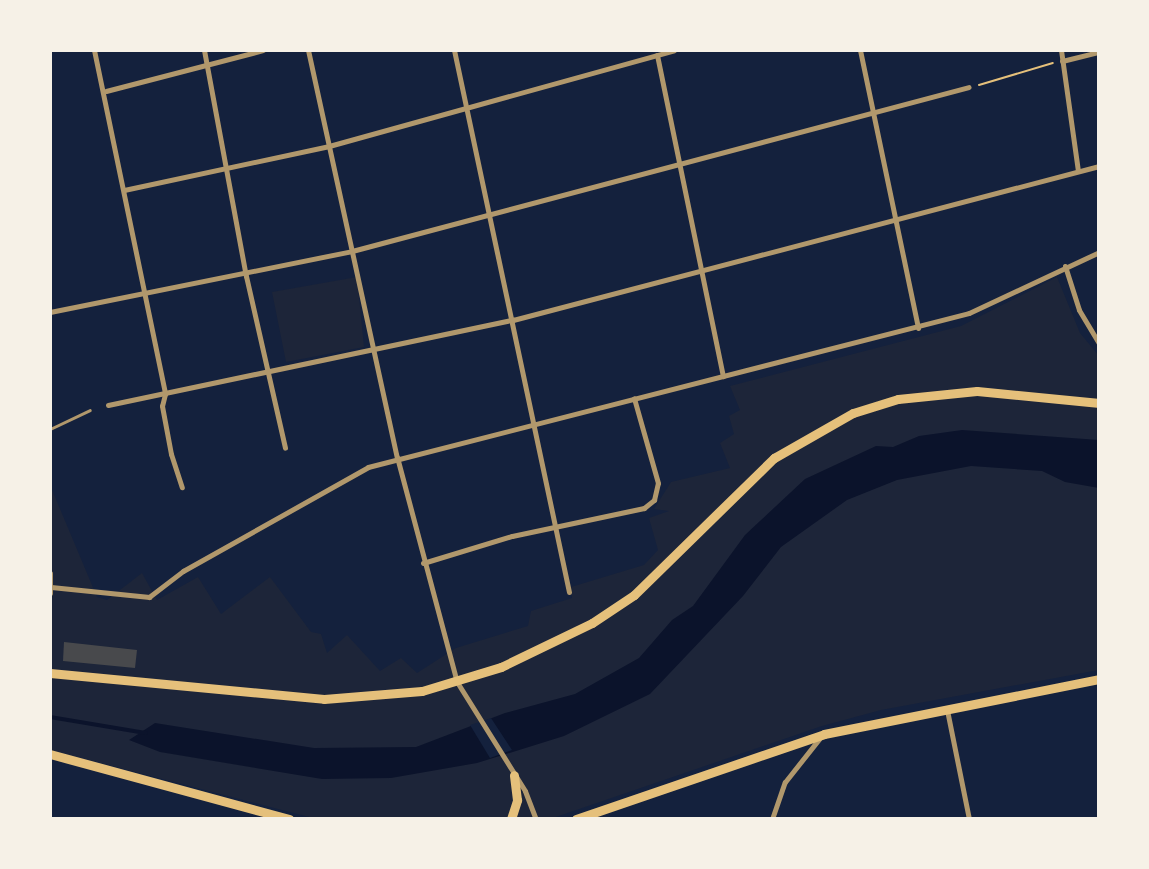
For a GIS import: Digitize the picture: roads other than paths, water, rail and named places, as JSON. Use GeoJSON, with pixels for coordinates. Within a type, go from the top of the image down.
{"type":"FeatureCollection","features":[{"type":"Feature","properties":{"kind":"highway"},"geometry":{"type":"LineString","coordinates":[[50,673],[324,699],[397,695],[457,682],[542,651],[634,595],[774,458],[853,413],[898,399],[977,391],[1099,403]]}},
{"type":"Feature","properties":{"kind":"highway"},"geometry":{"type":"LineString","coordinates":[[576,819],[824,734],[1099,679]]}},
{"type":"Feature","properties":{"kind":"highway"},"geometry":{"type":"LineString","coordinates":[[50,754],[284,818]]}},
{"type":"Feature","properties":{"kind":"highway"},"geometry":{"type":"LineString","coordinates":[[511,819],[517,800],[512,772]]}},
{"type":"Feature","properties":{"kind":"street"},"geometry":{"type":"LineString","coordinates":[[94,50],[106,91],[143,297],[165,394],[163,416],[182,487]]}},
{"type":"Feature","properties":{"kind":"street"},"geometry":{"type":"LineString","coordinates":[[204,50],[229,169],[246,276],[285,448]]}},
{"type":"Feature","properties":{"kind":"street"},"geometry":{"type":"LineString","coordinates":[[106,91],[263,50]]}},
{"type":"Feature","properties":{"kind":"street"},"geometry":{"type":"LineString","coordinates":[[308,50],[397,457],[457,682],[512,772],[536,819]]}},
{"type":"Feature","properties":{"kind":"street"},"geometry":{"type":"LineString","coordinates":[[454,50],[569,592]]}},
{"type":"Feature","properties":{"kind":"street"},"geometry":{"type":"LineString","coordinates":[[124,190],[329,146],[674,50]]}},
{"type":"Feature","properties":{"kind":"street"},"geometry":{"type":"LineString","coordinates":[[860,50],[892,219],[918,328]]}},
{"type":"Feature","properties":{"kind":"street"},"geometry":{"type":"LineString","coordinates":[[1061,50],[1078,171]]}},
{"type":"Feature","properties":{"kind":"street"},"geometry":{"type":"LineString","coordinates":[[1062,61],[1099,52]]}},
{"type":"Feature","properties":{"kind":"street"},"geometry":{"type":"LineString","coordinates":[[657,55],[704,270],[723,376]]}},
{"type":"Feature","properties":{"kind":"street"},"geometry":{"type":"LineString","coordinates":[[50,312],[143,297],[352,251],[969,87]]}},
{"type":"Feature","properties":{"kind":"street"},"geometry":{"type":"LineString","coordinates":[[108,405],[374,353],[513,320],[1099,166]]}},
{"type":"Feature","properties":{"kind":"street"},"geometry":{"type":"LineString","coordinates":[[51,587],[149,597],[183,571],[302,501],[397,457],[918,328],[969,313],[1099,252]]}},
{"type":"Feature","properties":{"kind":"street"},"geometry":{"type":"LineString","coordinates":[[1065,266],[1079,310],[1099,343]]}},
{"type":"Feature","properties":{"kind":"street"},"geometry":{"type":"LineString","coordinates":[[423,563],[556,526],[644,508],[654,500],[658,483],[634,398]]}},
{"type":"Feature","properties":{"kind":"street"},"geometry":{"type":"LineString","coordinates":[[50,573],[50,593]]}},
{"type":"Feature","properties":{"kind":"street"},"geometry":{"type":"LineString","coordinates":[[947,707],[969,819]]}},
{"type":"Feature","properties":{"kind":"street"},"geometry":{"type":"LineString","coordinates":[[772,819],[785,782],[824,734]]}},
{"type":"Feature","properties":{"kind":"lane"},"geometry":{"type":"LineString","coordinates":[[50,429],[90,410]]}},
{"type":"Feature","properties":{"kind":"waterway"},"geometry":{"type":"LineString","coordinates":[[50,717],[146,733]]}}]}
